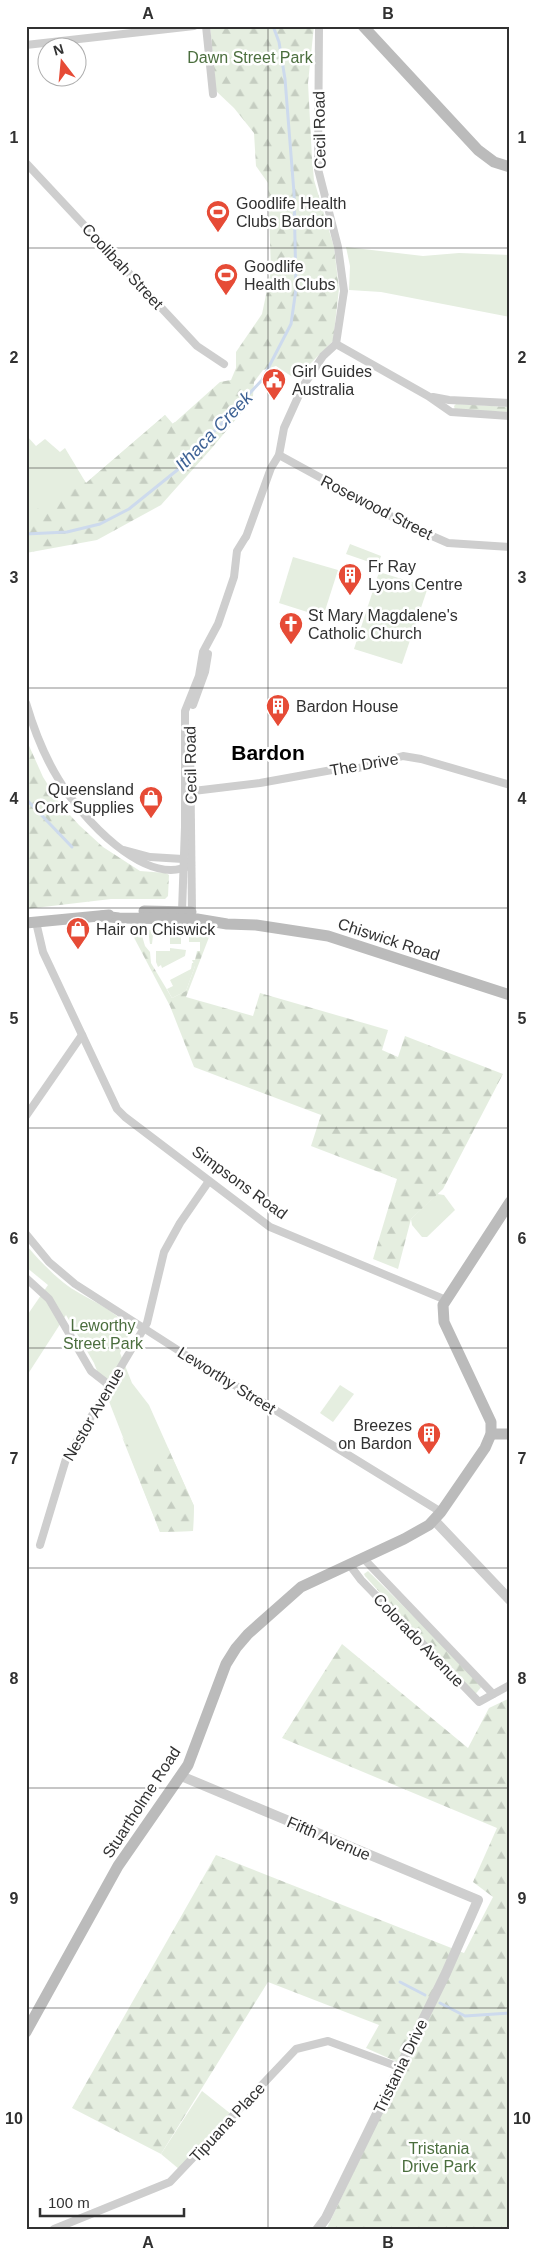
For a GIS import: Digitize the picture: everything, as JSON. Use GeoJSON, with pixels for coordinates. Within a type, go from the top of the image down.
{"type":"FeatureCollection","features":[{"type":"Feature","properties":{"kind":"main road"},"geometry":{"type":"LineString","coordinates":[[363,26],[478,150],[494,162],[510,167]]}},
{"type":"Feature","properties":{"kind":"main road","name":"Chiswick Road"},"geometry":{"type":"LineString","coordinates":[[31,922],[102,916],[120,912],[228,917],[256,924],[328,936],[510,995]]}},
{"type":"Feature","properties":{"kind":"main road"},"geometry":{"type":"LineString","coordinates":[[510,1202],[443,1305],[442,1316],[490,1420],[491,1434],[510,1434]]}},
{"type":"Feature","properties":{"kind":"main road","name":"Stuartholme Road"},"geometry":{"type":"LineString","coordinates":[[26,2032],[118,1866],[181,1776],[194,1753],[226,1664],[241,1641],[301,1587],[414,1534],[437,1516],[477,1461],[491,1434]]}},
{"type":"Feature","properties":{"kind":"street"},"geometry":{"type":"LineString","coordinates":[[26,45],[194,26]]}},
{"type":"Feature","properties":{"kind":"street"},"geometry":{"type":"LineString","coordinates":[[206,26],[213,94]]}},
{"type":"Feature","properties":{"kind":"street","name":"Cecil Road"},"geometry":{"type":"LineString","coordinates":[[187,914],[190,865],[185,711],[199,676],[203,652],[218,624],[234,577],[237,551],[246,537],[271,468],[279,455],[284,428],[303,386],[322,356],[336,344],[344,291],[338,247],[318,169],[319,26]]}},
{"type":"Feature","properties":{"kind":"street","name":"Coolibah Street"},"geometry":{"type":"LineString","coordinates":[[26,163],[197,346],[224,364]]}},
{"type":"Feature","properties":{"kind":"street"},"geometry":{"type":"LineString","coordinates":[[336,344],[456,413],[510,416]]}},
{"type":"Feature","properties":{"kind":"street"},"geometry":{"type":"LineString","coordinates":[[428,396],[449,400],[510,403]]}},
{"type":"Feature","properties":{"kind":"street","name":"Rosewood Street"},"geometry":{"type":"LineString","coordinates":[[279,455],[407,525],[448,543],[510,548]]}},
{"type":"Feature","properties":{"kind":"street"},"geometry":{"type":"LineString","coordinates":[[26,703],[33,726],[60,782],[88,818],[124,850],[145,865],[182,869],[190,865],[183,859],[145,857],[124,850]]}},
{"type":"Feature","properties":{"kind":"street","name":"The Drive"},"geometry":{"type":"LineString","coordinates":[[188,792],[329,770],[355,769],[403,756],[420,759],[510,785]]}},
{"type":"Feature","properties":{"kind":"street","name":"Cecil Road"},"geometry":{"type":"LineString","coordinates":[[187,914],[182,869],[188,792]]}},
{"type":"Feature","properties":{"kind":"street","name":"Simpsons Road"},"geometry":{"type":"LineString","coordinates":[[31,922],[43,952],[120,1113],[270,1227],[446,1300]]}},
{"type":"Feature","properties":{"kind":"street"},"geometry":{"type":"LineString","coordinates":[[26,1116],[82,1035]]}},
{"type":"Feature","properties":{"kind":"street","name":"Nestor Avenue"},"geometry":{"type":"LineString","coordinates":[[40,1545],[66,1459],[144,1328],[164,1252],[180,1222],[209,1181]]}},
{"type":"Feature","properties":{"kind":"street","name":"Leworthy Street"},"geometry":{"type":"LineString","coordinates":[[26,1234],[60,1273],[437,1516]]}},
{"type":"Feature","properties":{"kind":"street"},"geometry":{"type":"LineString","coordinates":[[26,1278],[49,1300],[91,1371],[109,1385]]}},
{"type":"Feature","properties":{"kind":"street"},"geometry":{"type":"LineString","coordinates":[[437,1516],[510,1600]]}},
{"type":"Feature","properties":{"kind":"street","name":"Colorado Avenue"},"geometry":{"type":"LineString","coordinates":[[363,1558],[493,1694]]}},
{"type":"Feature","properties":{"kind":"street","name":"Colorado Avenue"},"geometry":{"type":"LineString","coordinates":[[349,1564],[361,1580],[479,1702],[510,1685]]}},
{"type":"Feature","properties":{"kind":"street","name":"Fifth Avenue"},"geometry":{"type":"LineString","coordinates":[[181,1776],[478,1900]]}},
{"type":"Feature","properties":{"kind":"street","name":"Tristania Drive"},"geometry":{"type":"LineString","coordinates":[[317,2230],[326,2218],[446,1973],[478,1900]]}},
{"type":"Feature","properties":{"kind":"street","name":"Tipuana Place"},"geometry":{"type":"LineString","coordinates":[[54,2229],[170,2182],[296,2049],[328,2041],[399,2066]]}},
{"type":"Feature","properties":{"kind":"green space","name":"Dawn Street Park"},"geometry":{"type":"Polygon","coordinates":[[[210,26],[314,26],[308,83],[312,158],[314,180],[334,247],[339,289],[333,341],[308,366],[301,379],[291,376],[276,366],[263,370],[254,382],[253,396],[247,406],[161,505],[97,540],[26,553],[26,518],[68,484],[73,485],[84,480],[86,483],[165,415],[173,424],[220,382],[231,380],[236,368],[236,352],[262,314],[271,271],[268,183],[256,166],[254,133],[234,108],[216,91],[210,26]]]}},
{"type":"Feature","properties":{"kind":"green space"},"geometry":{"type":"Polygon","coordinates":[[[346,247],[423,256],[459,253],[510,255],[510,317],[381,292],[349,290],[350,266],[346,247]]]}},
{"type":"Feature","properties":{"kind":"green space"},"geometry":{"type":"Polygon","coordinates":[[[456,404],[510,407],[510,412],[455,410],[454,406],[456,404]]]}},
{"type":"Feature","properties":{"kind":"green space"},"geometry":{"type":"Polygon","coordinates":[[[165,415],[172,424],[175,422],[180,429],[26,523],[26,435],[36,446],[45,439],[60,452],[65,448],[86,483],[165,415]]]}},
{"type":"Feature","properties":{"kind":"green space"},"geometry":{"type":"Polygon","coordinates":[[[350,544],[381,556],[378,565],[346,554],[350,544]]]}},
{"type":"Feature","properties":{"kind":"green space"},"geometry":{"type":"Polygon","coordinates":[[[293,557],[338,570],[323,617],[279,603],[293,557]]]}},
{"type":"Feature","properties":{"kind":"green space"},"geometry":{"type":"Polygon","coordinates":[[[379,572],[428,587],[402,664],[354,649],[379,572]]]}},
{"type":"Feature","properties":{"kind":"green space"},"geometry":{"type":"Polygon","coordinates":[[[26,739],[43,777],[60,804],[79,825],[103,847],[140,871],[166,873],[169,875],[168,896],[165,899],[111,899],[26,909],[26,739]]]}},
{"type":"Feature","properties":{"kind":"green space"},"geometry":{"type":"Polygon","coordinates":[[[140,929],[145,946],[150,952],[151,963],[172,998],[186,991],[195,966],[192,960],[195,960],[197,951],[200,951],[200,942],[189,942],[189,930],[211,932],[186,997],[253,1016],[260,993],[388,1030],[382,1050],[398,1057],[405,1036],[503,1074],[443,1189],[411,1219],[398,1269],[373,1259],[397,1179],[311,1146],[321,1115],[194,1067],[170,1006],[130,930],[140,929]]]}},
{"type":"Feature","properties":{"kind":"green space"},"geometry":{"type":"Polygon","coordinates":[[[148,930],[187,931],[187,936],[181,936],[181,944],[170,944],[170,935],[153,935],[152,944],[150,944],[148,930]]]}},
{"type":"Feature","properties":{"kind":"green space"},"geometry":{"type":"Polygon","coordinates":[[[170,948],[186,950],[185,956],[162,968],[161,965],[158,967],[156,951],[170,951],[170,948]]]}},
{"type":"Feature","properties":{"kind":"green space"},"geometry":{"type":"Polygon","coordinates":[[[192,963],[195,963],[195,966],[186,991],[172,998],[167,989],[173,986],[170,980],[191,969],[192,963]]]}},
{"type":"Feature","properties":{"kind":"green space"},"geometry":{"type":"Polygon","coordinates":[[[437,1194],[444,1195],[455,1210],[427,1237],[422,1237],[412,1225],[411,1219],[437,1194]]]}},
{"type":"Feature","properties":{"kind":"green space","name":"Leworthy Street Park"},"geometry":{"type":"Polygon","coordinates":[[[26,1245],[62,1281],[119,1318],[130,1332],[120,1353],[132,1383],[149,1405],[194,1506],[193,1531],[160,1532],[94,1363],[66,1315],[26,1377],[26,1317],[48,1285],[26,1267],[26,1245]]]}},
{"type":"Feature","properties":{"kind":"green space"},"geometry":{"type":"Polygon","coordinates":[[[340,1385],[354,1394],[333,1422],[320,1413],[340,1385]]]}},
{"type":"Feature","properties":{"kind":"green space"},"geometry":{"type":"Polygon","coordinates":[[[122,1437],[154,1481],[154,1467],[168,1448],[194,1506],[193,1531],[160,1532],[122,1437]]]}},
{"type":"Feature","properties":{"kind":"green space"},"geometry":{"type":"Polygon","coordinates":[[[368,1571],[483,1685],[473,1697],[365,1576],[364,1574],[368,1571]]]}},
{"type":"Feature","properties":{"kind":"green space","name":"Tristania Drive Park"},"geometry":{"type":"Polygon","coordinates":[[[342,1644],[468,1748],[489,1708],[510,1698],[510,2230],[326,2230],[404,2065],[366,2048],[379,2025],[268,1982],[161,2154],[72,2108],[216,1855],[464,1953],[493,1897],[473,1882],[497,1828],[282,1738],[342,1644]]]}},
{"type":"Feature","properties":{"kind":"green space"},"geometry":{"type":"Polygon","coordinates":[[[202,2091],[231,2114],[179,2169],[161,2154],[202,2091]]]}},
{"type":"Feature","properties":{"kind":"waterway","name":"Ithaca Creek"},"geometry":{"type":"LineString","coordinates":[[26,534],[67,532],[100,524],[129,509],[181,467],[262,380],[291,324],[296,289],[294,193],[285,79],[279,42],[273,26]]}},
{"type":"Feature","properties":{"kind":"waterway"},"geometry":{"type":"LineString","coordinates":[[26,799],[72,847]]}},
{"type":"Feature","properties":{"kind":"waterway"},"geometry":{"type":"LineString","coordinates":[[400,1982],[425,1995]]}},
{"type":"Feature","properties":{"kind":"waterway"},"geometry":{"type":"LineString","coordinates":[[440,2003],[465,2016],[510,2013]]}},
{"type":"Feature","properties":{"kind":"place","name":"Goodlife Health Clubs Bardon"},"geometry":{"type":"Point","coordinates":[218,233]}},
{"type":"Feature","properties":{"kind":"place","name":"Goodlife Health Clubs"},"geometry":{"type":"Point","coordinates":[226,296]}},
{"type":"Feature","properties":{"kind":"place","name":"Girl Guides Australia"},"geometry":{"type":"Point","coordinates":[274,401]}},
{"type":"Feature","properties":{"kind":"place","name":"Fr Ray Lyons Centre"},"geometry":{"type":"Point","coordinates":[350,596]}},
{"type":"Feature","properties":{"kind":"place","name":"St Mary Magdalene's Catholic Church"},"geometry":{"type":"Point","coordinates":[291,645]}},
{"type":"Feature","properties":{"kind":"place","name":"Bardon House"},"geometry":{"type":"Point","coordinates":[278,727]}},
{"type":"Feature","properties":{"kind":"place","name":"Queensland Cork Supplies"},"geometry":{"type":"Point","coordinates":[151,819]}},
{"type":"Feature","properties":{"kind":"place","name":"Hair on Chiswick"},"geometry":{"type":"Point","coordinates":[78,950]}},
{"type":"Feature","properties":{"kind":"place","name":"Breezes on Bardon"},"geometry":{"type":"Point","coordinates":[429,1455]}},
{"type":"Feature","properties":{"kind":"district","name":"Bardon"},"geometry":{"type":"Point","coordinates":[268,753]}}]}
